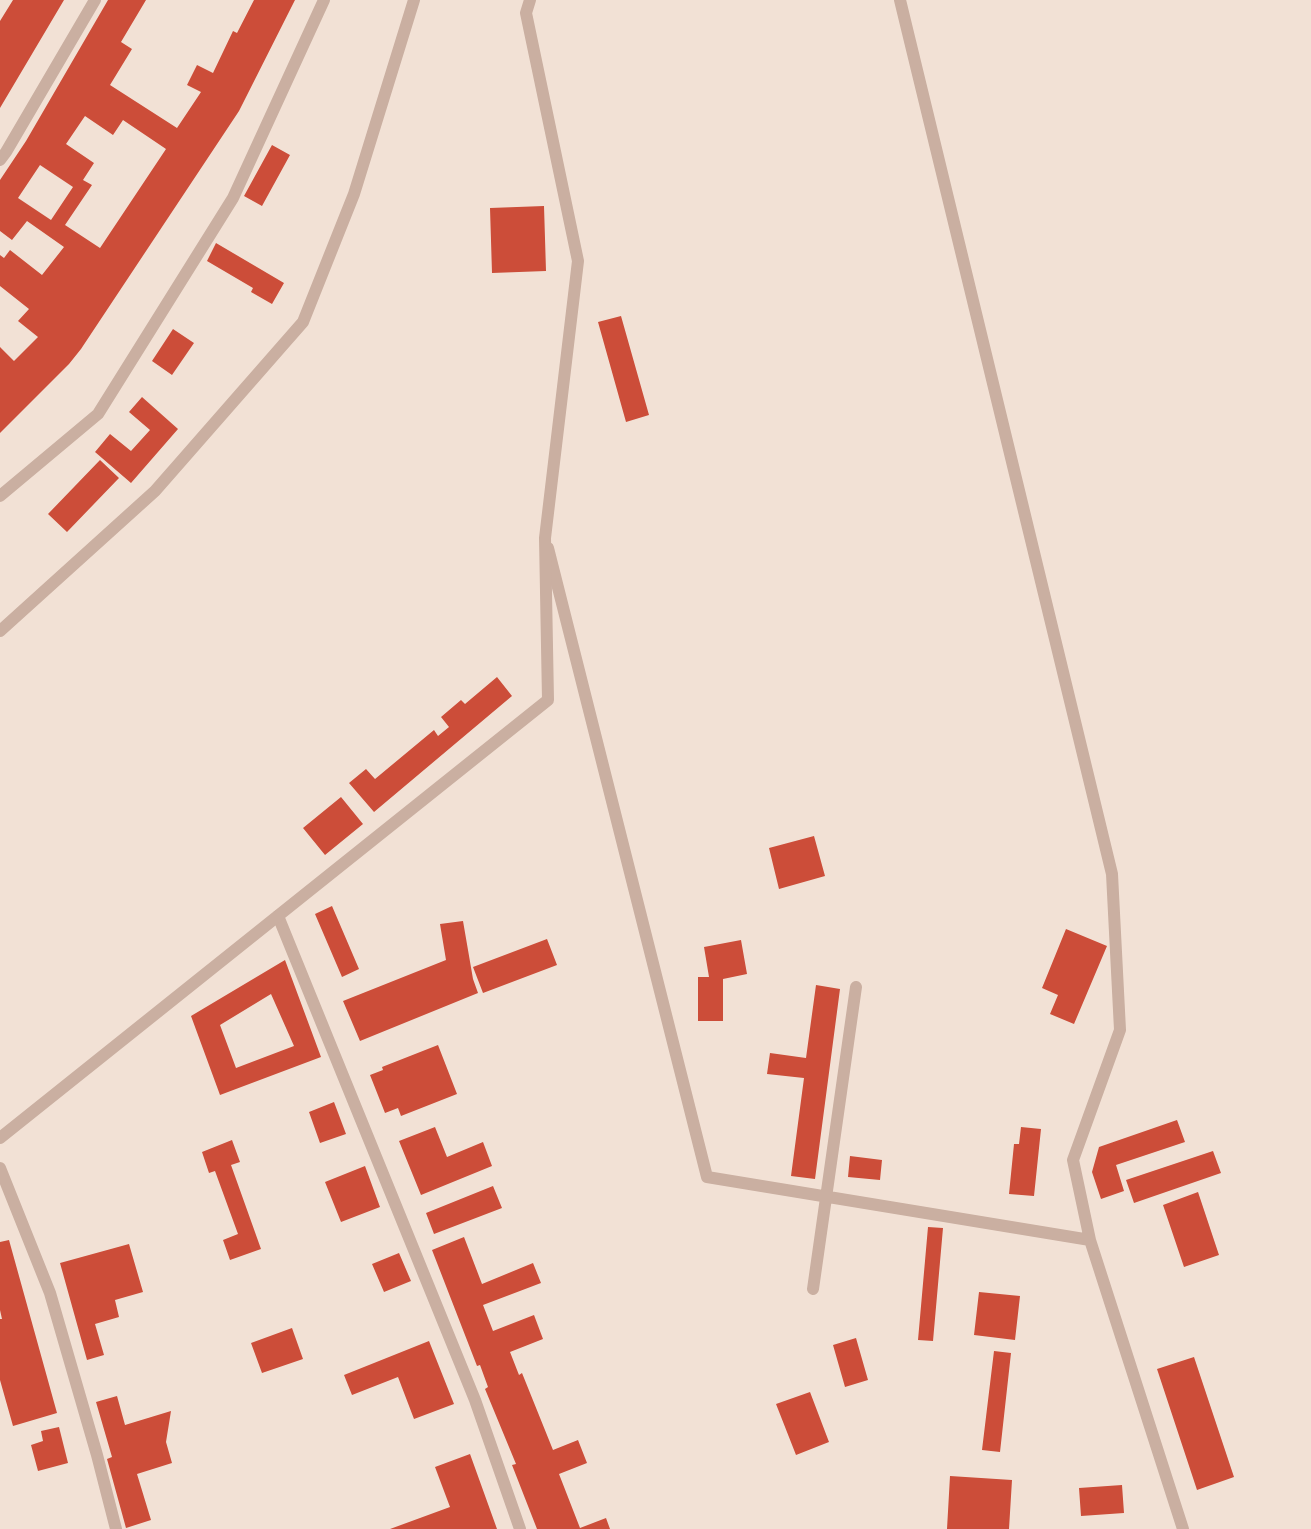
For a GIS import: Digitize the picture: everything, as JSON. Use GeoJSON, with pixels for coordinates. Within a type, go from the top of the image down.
{"type":"FeatureCollection","features":[{"type":"Feature","properties":{"kind":"street"},"geometry":{"type":"LineString","coordinates":[[0,160],[95,0]]}},
{"type":"Feature","properties":{"kind":"street"},"geometry":{"type":"LineString","coordinates":[[0,496],[98,414],[233,198],[324,0]]}},
{"type":"Feature","properties":{"kind":"street"},"geometry":{"type":"LineString","coordinates":[[0,630],[155,491],[303,322],[354,194],[414,0]]}},
{"type":"Feature","properties":{"kind":"street"},"geometry":{"type":"LineString","coordinates":[[0,1138],[548,700],[545,538],[578,261],[526,13],[530,0]]}},
{"type":"Feature","properties":{"kind":"street"},"geometry":{"type":"LineString","coordinates":[[900,0],[1112,874],[1120,1030],[1073,1160],[1090,1240],[1183,1529]]}},
{"type":"Feature","properties":{"kind":"street"},"geometry":{"type":"LineString","coordinates":[[545,538],[707,1177],[1090,1240]]}},
{"type":"Feature","properties":{"kind":"street"},"geometry":{"type":"LineString","coordinates":[[278,916],[475,1400],[520,1529]]}},
{"type":"Feature","properties":{"kind":"street"},"geometry":{"type":"LineString","coordinates":[[813,1289],[856,987]]}},
{"type":"Feature","properties":{"kind":"street"},"geometry":{"type":"LineString","coordinates":[[0,1168],[50,1293],[97,1455],[116,1529]]}},
{"type":"Feature","properties":{"kind":"building"},"geometry":{"type":"Polygon","coordinates":[[[13,0],[64,0],[0,108],[0,21],[13,0]]]}},
{"type":"Feature","properties":{"kind":"building"},"geometry":{"type":"Polygon","coordinates":[[[108,0],[146,0],[121,42],[132,49],[110,85],[177,128],[201,92],[187,85],[197,65],[213,73],[233,31],[237,33],[254,0],[295,0],[239,111],[81,349],[69,364],[0,433],[0,347],[14,361],[38,337],[18,321],[29,309],[0,286],[0,255],[4,258],[10,250],[42,275],[64,247],[27,221],[12,240],[0,231],[0,180],[26,141],[108,0]],[[85,116],[66,144],[94,163],[83,180],[92,185],[65,225],[100,248],[166,149],[123,120],[113,135],[85,116]],[[40,165],[18,198],[51,220],[73,187],[40,165]]]}},
{"type":"Feature","properties":{"kind":"building"},"geometry":{"type":"Polygon","coordinates":[[[272,145],[290,155],[262,206],[244,196],[272,145]]]}},
{"type":"Feature","properties":{"kind":"building"},"geometry":{"type":"Polygon","coordinates":[[[544,206],[546,271],[492,273],[490,208],[544,206]]]}},
{"type":"Feature","properties":{"kind":"building"},"geometry":{"type":"Polygon","coordinates":[[[216,243],[284,283],[272,304],[251,292],[253,288],[207,261],[216,243]]]}},
{"type":"Feature","properties":{"kind":"building"},"geometry":{"type":"Polygon","coordinates":[[[621,316],[649,415],[626,422],[598,322],[621,316]]]}},
{"type":"Feature","properties":{"kind":"building"},"geometry":{"type":"Polygon","coordinates":[[[173,329],[194,343],[172,375],[152,361],[173,329]]]}},
{"type":"Feature","properties":{"kind":"building"},"geometry":{"type":"Polygon","coordinates":[[[142,397],[178,429],[131,483],[95,452],[110,434],[131,451],[150,430],[129,412],[142,397]]]}},
{"type":"Feature","properties":{"kind":"building"},"geometry":{"type":"Polygon","coordinates":[[[100,460],[119,478],[67,532],[48,514],[100,460]]]}},
{"type":"Feature","properties":{"kind":"building"},"geometry":{"type":"Polygon","coordinates":[[[497,677],[512,696],[374,812],[349,783],[366,769],[375,779],[434,730],[438,736],[449,727],[441,717],[461,700],[465,704],[497,677]]]}},
{"type":"Feature","properties":{"kind":"building"},"geometry":{"type":"Polygon","coordinates":[[[341,797],[363,824],[325,855],[303,828],[341,797]]]}},
{"type":"Feature","properties":{"kind":"building"},"geometry":{"type":"Polygon","coordinates":[[[814,836],[825,876],[779,889],[769,848],[814,836]]]}},
{"type":"Feature","properties":{"kind":"building"},"geometry":{"type":"Polygon","coordinates":[[[332,906],[359,969],[342,977],[315,914],[332,906]]]}},
{"type":"Feature","properties":{"kind":"building"},"geometry":{"type":"Polygon","coordinates":[[[463,921],[473,979],[478,993],[360,1041],[343,1001],[446,960],[440,924],[463,921]]]}},
{"type":"Feature","properties":{"kind":"building"},"geometry":{"type":"Polygon","coordinates":[[[1066,929],[1107,946],[1074,1024],[1050,1014],[1058,995],[1042,988],[1066,929]]]}},
{"type":"Feature","properties":{"kind":"building"},"geometry":{"type":"Polygon","coordinates":[[[547,939],[557,965],[483,993],[473,967],[547,939]]]}},
{"type":"Feature","properties":{"kind":"building"},"geometry":{"type":"Polygon","coordinates":[[[741,940],[747,974],[723,979],[723,1021],[698,1021],[698,977],[709,977],[704,947],[741,940]]]}},
{"type":"Feature","properties":{"kind":"building"},"geometry":{"type":"Polygon","coordinates":[[[285,960],[321,1057],[220,1095],[191,1016],[285,960]],[[271,994],[220,1025],[236,1068],[294,1046],[271,994]]]}},
{"type":"Feature","properties":{"kind":"building"},"geometry":{"type":"Polygon","coordinates":[[[816,985],[840,989],[815,1179],[791,1176],[804,1078],[767,1074],[770,1053],[806,1058],[816,985]]]}},
{"type":"Feature","properties":{"kind":"building"},"geometry":{"type":"Polygon","coordinates":[[[438,1045],[457,1094],[401,1116],[398,1108],[385,1113],[370,1075],[383,1070],[382,1067],[438,1045]]]}},
{"type":"Feature","properties":{"kind":"building"},"geometry":{"type":"Polygon","coordinates":[[[334,1102],[346,1134],[320,1143],[309,1112],[334,1102]]]}},
{"type":"Feature","properties":{"kind":"building"},"geometry":{"type":"Polygon","coordinates":[[[1177,1120],[1185,1142],[1116,1165],[1124,1191],[1101,1199],[1092,1172],[1099,1147],[1177,1120]]]}},
{"type":"Feature","properties":{"kind":"building"},"geometry":{"type":"Polygon","coordinates":[[[435,1127],[447,1157],[483,1142],[492,1166],[421,1195],[399,1141],[435,1127]]]}},
{"type":"Feature","properties":{"kind":"building"},"geometry":{"type":"Polygon","coordinates":[[[1021,1127],[1041,1129],[1034,1196],[1009,1194],[1014,1144],[1019,1144],[1021,1127]]]}},
{"type":"Feature","properties":{"kind":"building"},"geometry":{"type":"Polygon","coordinates":[[[232,1140],[240,1162],[231,1165],[261,1249],[230,1260],[223,1240],[238,1234],[215,1171],[209,1173],[202,1152],[232,1140]]]}},
{"type":"Feature","properties":{"kind":"building"},"geometry":{"type":"Polygon","coordinates":[[[1213,1151],[1221,1173],[1134,1203],[1126,1180],[1213,1151]]]}},
{"type":"Feature","properties":{"kind":"building"},"geometry":{"type":"Polygon","coordinates":[[[850,1156],[882,1160],[880,1180],[848,1177],[850,1156]]]}},
{"type":"Feature","properties":{"kind":"building"},"geometry":{"type":"Polygon","coordinates":[[[365,1166],[380,1207],[341,1222],[325,1182],[365,1166]]]}},
{"type":"Feature","properties":{"kind":"building"},"geometry":{"type":"Polygon","coordinates":[[[493,1186],[502,1208],[434,1234],[426,1213],[493,1186]]]}},
{"type":"Feature","properties":{"kind":"building"},"geometry":{"type":"Polygon","coordinates":[[[1198,1192],[1219,1255],[1184,1267],[1163,1205],[1198,1192]]]}},
{"type":"Feature","properties":{"kind":"building"},"geometry":{"type":"Polygon","coordinates":[[[928,1227],[943,1228],[933,1341],[918,1340],[928,1227]]]}},
{"type":"Feature","properties":{"kind":"building"},"geometry":{"type":"Polygon","coordinates":[[[464,1237],[482,1284],[533,1263],[541,1283],[483,1305],[493,1331],[534,1315],[543,1339],[510,1352],[519,1375],[522,1373],[553,1450],[578,1440],[587,1463],[559,1474],[580,1528],[606,1518],[610,1529],[537,1529],[512,1465],[516,1464],[485,1389],[488,1387],[480,1365],[477,1366],[432,1250],[464,1237]]]}},
{"type":"Feature","properties":{"kind":"building"},"geometry":{"type":"Polygon","coordinates":[[[9,1240],[57,1413],[13,1426],[0,1380],[0,1319],[2,1319],[0,1310],[0,1242],[9,1240]]]}},
{"type":"Feature","properties":{"kind":"building"},"geometry":{"type":"Polygon","coordinates":[[[129,1244],[143,1292],[115,1300],[119,1317],[95,1324],[104,1355],[87,1360],[60,1263],[129,1244]]]}},
{"type":"Feature","properties":{"kind":"building"},"geometry":{"type":"Polygon","coordinates":[[[399,1253],[411,1281],[384,1292],[372,1264],[399,1253]]]}},
{"type":"Feature","properties":{"kind":"building"},"geometry":{"type":"Polygon","coordinates":[[[979,1292],[1020,1296],[1015,1340],[974,1335],[979,1292]]]}},
{"type":"Feature","properties":{"kind":"building"},"geometry":{"type":"Polygon","coordinates":[[[292,1328],[303,1359],[262,1373],[251,1343],[292,1328]]]}},
{"type":"Feature","properties":{"kind":"building"},"geometry":{"type":"Polygon","coordinates":[[[856,1338],[868,1380],[845,1387],[833,1345],[856,1338]]]}},
{"type":"Feature","properties":{"kind":"building"},"geometry":{"type":"Polygon","coordinates":[[[429,1341],[454,1404],[414,1419],[398,1377],[352,1395],[344,1375],[429,1341]]]}},
{"type":"Feature","properties":{"kind":"building"},"geometry":{"type":"Polygon","coordinates":[[[994,1351],[1011,1353],[1000,1452],[982,1450],[994,1351]]]}},
{"type":"Feature","properties":{"kind":"building"},"geometry":{"type":"Polygon","coordinates":[[[1194,1357],[1234,1477],[1197,1490],[1157,1369],[1194,1357]]]}},
{"type":"Feature","properties":{"kind":"building"},"geometry":{"type":"Polygon","coordinates":[[[810,1392],[829,1442],[796,1455],[776,1404],[810,1392]]]}},
{"type":"Feature","properties":{"kind":"building"},"geometry":{"type":"Polygon","coordinates":[[[117,1396],[125,1425],[171,1411],[166,1442],[172,1463],[137,1474],[151,1520],[126,1528],[107,1459],[112,1457],[96,1402],[117,1396]]]}},
{"type":"Feature","properties":{"kind":"building"},"geometry":{"type":"Polygon","coordinates":[[[59,1427],[68,1463],[38,1471],[31,1445],[43,1441],[41,1431],[59,1427]]]}},
{"type":"Feature","properties":{"kind":"building"},"geometry":{"type":"Polygon","coordinates":[[[470,1454],[497,1529],[390,1529],[450,1507],[435,1467],[470,1454]]]}},
{"type":"Feature","properties":{"kind":"building"},"geometry":{"type":"Polygon","coordinates":[[[950,1476],[1012,1480],[1009,1529],[947,1529],[950,1476]]]}},
{"type":"Feature","properties":{"kind":"building"},"geometry":{"type":"Polygon","coordinates":[[[1122,1485],[1124,1513],[1081,1516],[1079,1488],[1122,1485]]]}}]}
